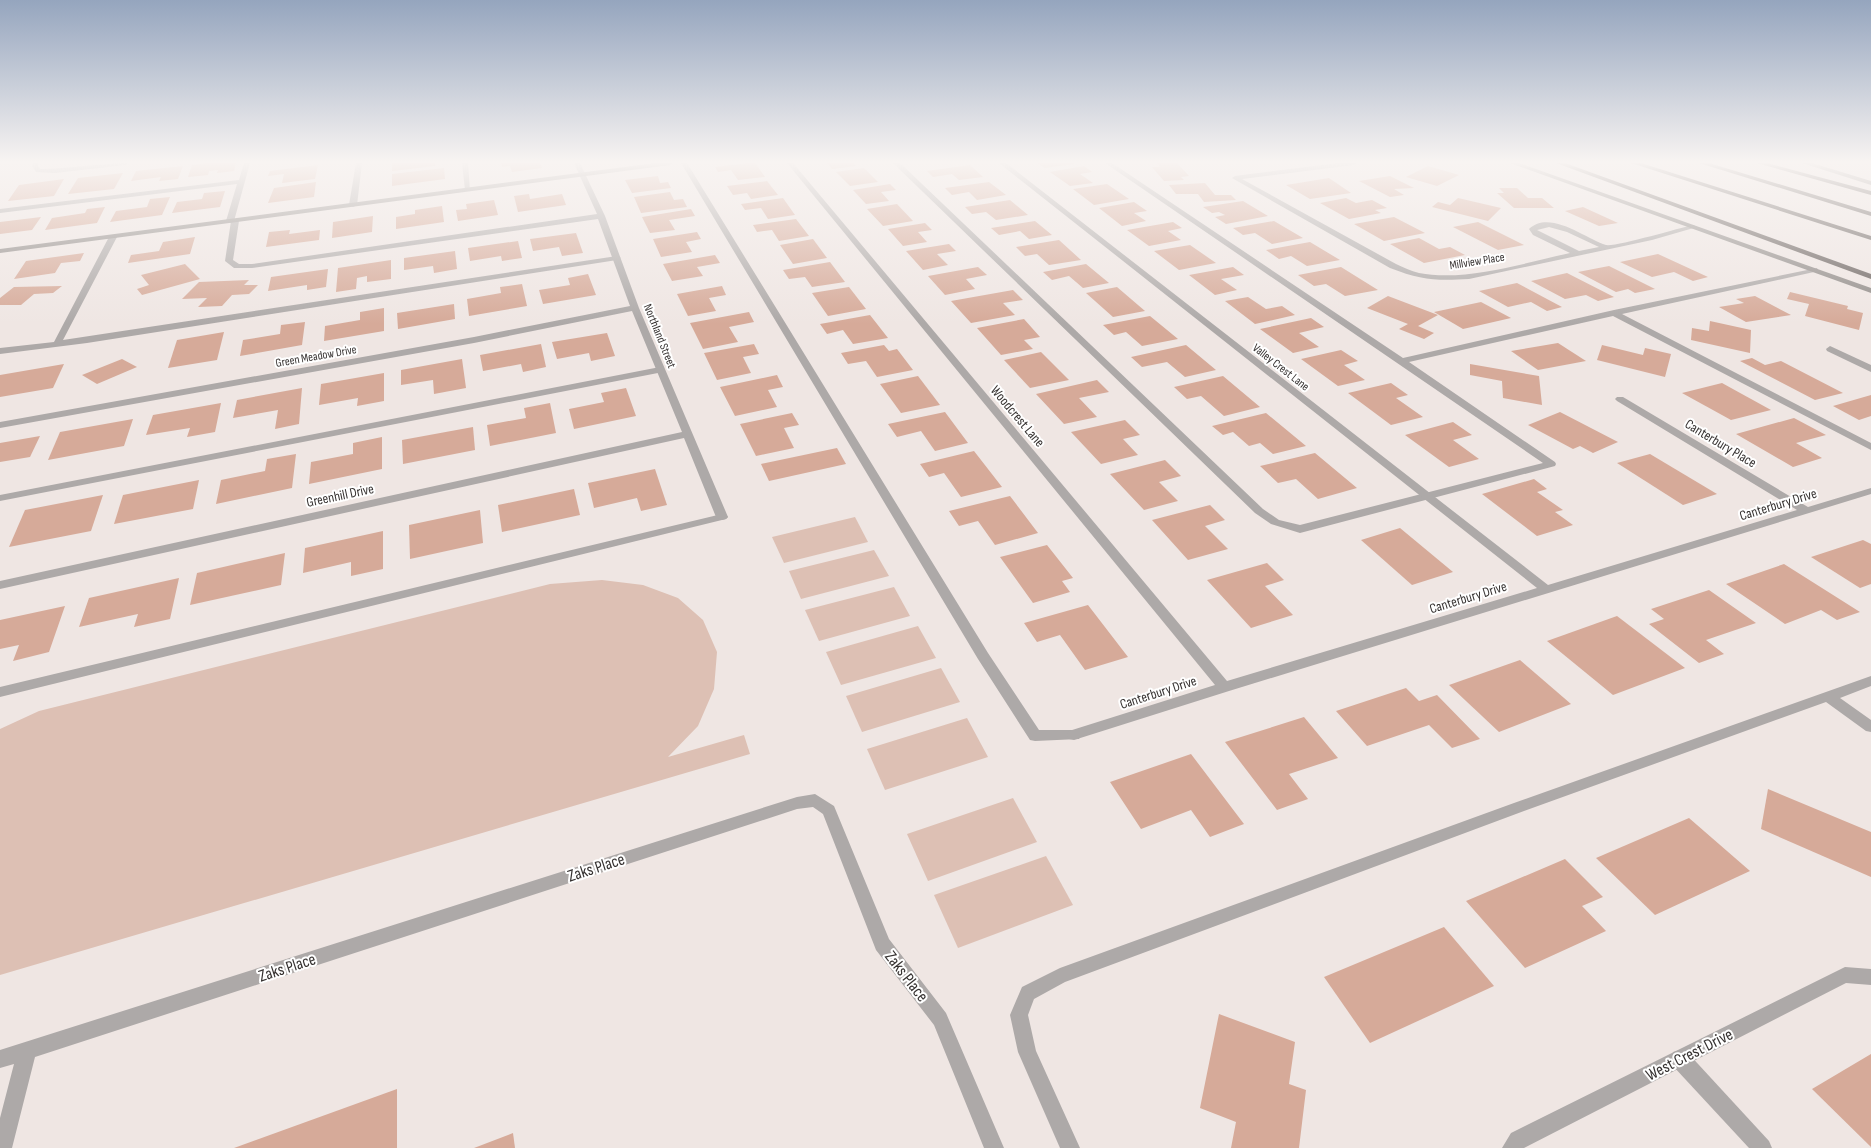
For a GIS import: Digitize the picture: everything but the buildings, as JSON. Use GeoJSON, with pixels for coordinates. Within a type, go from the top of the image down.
{"type":"FeatureCollection","features":[{"type":"Feature","properties":{"kind":"highway"},"geometry":{"type":"LineString","coordinates":[[1706,217],[1871,277]]}},
{"type":"Feature","properties":{"kind":"highway"},"geometry":{"type":"LineString","coordinates":[[1803,217],[1871,238]]}},
{"type":"Feature","properties":{"kind":"street"},"geometry":{"type":"LineString","coordinates":[[234,217],[229,261],[237,266],[252,266],[598,217]]}},
{"type":"Feature","properties":{"kind":"street"},"geometry":{"type":"LineString","coordinates":[[0,251],[266,217]]}},
{"type":"Feature","properties":{"kind":"street","name":"Northland Street"},"geometry":{"type":"LineString","coordinates":[[0,692],[722,517],[635,308],[602,217]]}},
{"type":"Feature","properties":{"kind":"street","name":"Canterbury Drive"},"geometry":{"type":"LineString","coordinates":[[716,217],[983,656],[1036,736],[1074,735],[1224,687],[1546,588],[1871,491]]}},
{"type":"Feature","properties":{"kind":"street","name":"Woodcrest Lane"},"geometry":{"type":"LineString","coordinates":[[834,217],[1224,687]]}},
{"type":"Feature","properties":{"kind":"street"},"geometry":{"type":"LineString","coordinates":[[952,217],[1259,511],[1275,522],[1300,528],[1428,497],[1552,464],[1187,217]]}},
{"type":"Feature","properties":{"kind":"street","name":"Valley Crest Lane"},"geometry":{"type":"LineString","coordinates":[[1070,217],[1546,588]]}},
{"type":"Feature","properties":{"kind":"street","name":"Millview Place"},"geometry":{"type":"LineString","coordinates":[[1304,217],[1393,266],[1416,275],[1438,278],[1469,277],[1607,248],[1693,227]]}},
{"type":"Feature","properties":{"kind":"street"},"geometry":{"type":"LineString","coordinates":[[1664,217],[1871,291]]}},
{"type":"Feature","properties":{"kind":"street"},"geometry":{"type":"LineString","coordinates":[[1578,254],[1536,233],[1533,229],[1537,226],[1546,224],[1559,226],[1607,248]]}},
{"type":"Feature","properties":{"kind":"street"},"geometry":{"type":"LineString","coordinates":[[57,344],[113,237]]}},
{"type":"Feature","properties":{"kind":"street"},"geometry":{"type":"LineString","coordinates":[[0,351],[57,344],[617,258]]}},
{"type":"Feature","properties":{"kind":"street"},"geometry":{"type":"LineString","coordinates":[[1401,361],[1814,270]]}},
{"type":"Feature","properties":{"kind":"street","name":"Green Meadow Drive"},"geometry":{"type":"LineString","coordinates":[[0,425],[474,340],[635,308]]}},
{"type":"Feature","properties":{"kind":"street"},"geometry":{"type":"LineString","coordinates":[[1614,313],[1871,447]]}},
{"type":"Feature","properties":{"kind":"street"},"geometry":{"type":"LineString","coordinates":[[1830,349],[1871,369]]}},
{"type":"Feature","properties":{"kind":"street"},"geometry":{"type":"LineString","coordinates":[[0,498],[660,370]]}},
{"type":"Feature","properties":{"kind":"street","name":"Canterbury Place"},"geometry":{"type":"LineString","coordinates":[[1620,399],[1807,511]]}},
{"type":"Feature","properties":{"kind":"street","name":"Greenhill Drive"},"geometry":{"type":"LineString","coordinates":[[0,585],[687,434]]}},
{"type":"Feature","properties":{"kind":"street"},"geometry":{"type":"LineString","coordinates":[[1070,1148],[1027,1052],[1020,1015],[1028,993],[1060,976],[1075,970],[1519,807],[1871,681]]}},
{"type":"Feature","properties":{"kind":"street"},"geometry":{"type":"LineString","coordinates":[[1829,697],[1871,727]]}},
{"type":"Feature","properties":{"kind":"street","name":"Zaks Place"},"geometry":{"type":"LineString","coordinates":[[0,1059],[797,802],[815,800],[829,810],[882,944],[940,1020],[994,1148]]}},
{"type":"Feature","properties":{"kind":"street","name":"West Crest Drive"},"geometry":{"type":"LineString","coordinates":[[1512,1148],[1518,1140],[1844,975],[1871,977]]}},
{"type":"Feature","properties":{"kind":"street"},"geometry":{"type":"LineString","coordinates":[[2,1148],[27,1050]]}},
{"type":"Feature","properties":{"kind":"street"},"geometry":{"type":"LineString","coordinates":[[1680,1059],[1762,1148]]}},
{"type":"Feature","properties":{"kind":"shaded area"},"geometry":{"type":"Polygon","coordinates":[[[855,517],[868,542],[784,563],[772,537],[855,517]]]}},
{"type":"Feature","properties":{"kind":"shaded area"},"geometry":{"type":"Polygon","coordinates":[[[874,550],[889,576],[801,599],[789,571],[874,550]]]}},
{"type":"Feature","properties":{"kind":"shaded area"},"geometry":{"type":"Polygon","coordinates":[[[602,580],[643,585],[678,598],[703,620],[717,652],[714,689],[698,726],[668,757],[744,735],[750,754],[0,975],[0,729],[39,711],[550,584],[602,580]]]}},
{"type":"Feature","properties":{"kind":"shaded area"},"geometry":{"type":"Polygon","coordinates":[[[894,587],[910,616],[819,641],[805,610],[894,587]]]}},
{"type":"Feature","properties":{"kind":"shaded area"},"geometry":{"type":"Polygon","coordinates":[[[918,626],[936,658],[841,685],[826,652],[918,626]]]}},
{"type":"Feature","properties":{"kind":"shaded area"},"geometry":{"type":"Polygon","coordinates":[[[941,668],[960,702],[862,732],[846,696],[941,668]]]}},
{"type":"Feature","properties":{"kind":"shaded area"},"geometry":{"type":"Polygon","coordinates":[[[967,718],[988,757],[885,790],[867,749],[967,718]]]}},
{"type":"Feature","properties":{"kind":"shaded area"},"geometry":{"type":"Polygon","coordinates":[[[1013,798],[1037,842],[928,881],[907,834],[1013,798]]]}},
{"type":"Feature","properties":{"kind":"shaded area"},"geometry":{"type":"Polygon","coordinates":[[[1046,856],[1073,905],[958,948],[934,895],[1046,856]]]}}]}
